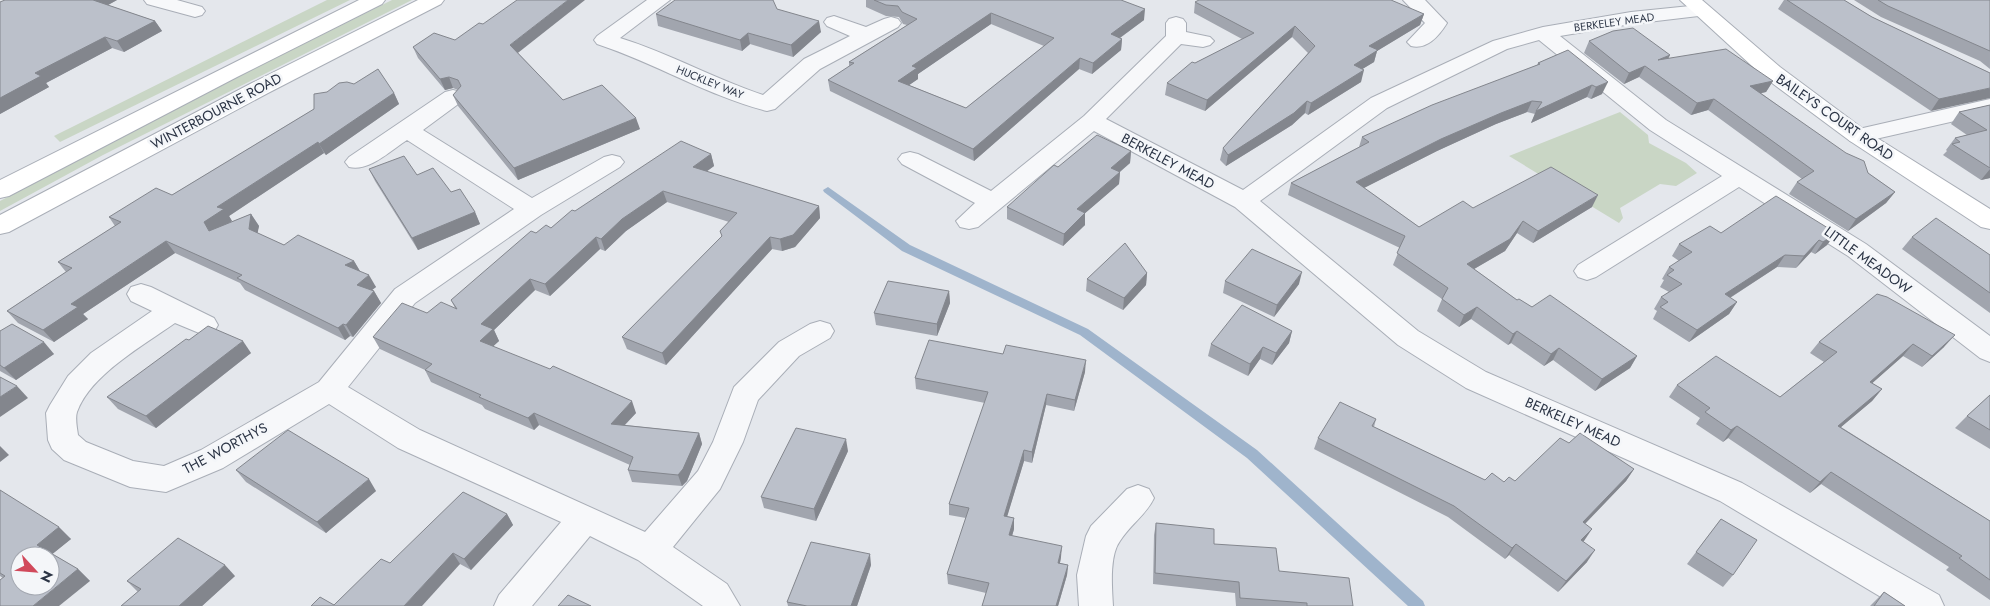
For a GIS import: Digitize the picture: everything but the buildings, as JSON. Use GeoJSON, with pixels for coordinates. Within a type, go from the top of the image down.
{"type":"FeatureCollection","features":[{"type":"Feature","properties":{"kind":"main road","name":"WINTERBOURNE ROAD"},"geometry":{"type":"LineString","coordinates":[[0,190],[229,72],[375,0]]}},
{"type":"Feature","properties":{"kind":"main road","name":"WINTERBOURNE ROAD"},"geometry":{"type":"LineString","coordinates":[[0,226],[260,88],[434,0]]}},
{"type":"Feature","properties":{"kind":"main road","name":"BAILEYS COURT ROAD"},"geometry":{"type":"LineString","coordinates":[[1695,6],[1772,72],[1858,136],[1990,221]]}},
{"type":"Feature","properties":{"kind":"street"},"geometry":{"type":"LineString","coordinates":[[154,0],[195,11]]}},
{"type":"Feature","properties":{"kind":"street","name":"HUCKLEY WAY"},"geometry":{"type":"LineString","coordinates":[[660,0],[604,40],[636,50],[723,89],[767,104],[812,64],[890,23]]}},
{"type":"Feature","properties":{"kind":"street"},"geometry":{"type":"LineString","coordinates":[[1414,0],[1437,23],[1418,42]]}},
{"type":"Feature","properties":{"kind":"street","name":"BERKELEY MEAD"},"geometry":{"type":"LineString","coordinates":[[1244,201],[1380,103],[1500,45],[1543,33],[1695,6]]}},
{"type":"Feature","properties":{"kind":"street"},"geometry":{"type":"LineString","coordinates":[[834,22],[867,35]]}},
{"type":"Feature","properties":{"kind":"street"},"geometry":{"type":"LineString","coordinates":[[969,221],[1092,121],[1176,30],[1203,41]]}},
{"type":"Feature","properties":{"kind":"street","name":"LITTLE MEADOW"},"geometry":{"type":"LineString","coordinates":[[1543,33],[1658,125],[1741,175],[1858,250],[1990,351]]}},
{"type":"Feature","properties":{"kind":"street"},"geometry":{"type":"LineString","coordinates":[[357,162],[454,97]]}},
{"type":"Feature","properties":{"kind":"street"},"geometry":{"type":"LineString","coordinates":[[1858,136],[1990,106]]}},
{"type":"Feature","properties":{"kind":"street","name":"BERKELEY MEAD"},"geometry":{"type":"LineString","coordinates":[[1092,121],[1244,201],[1408,338],[1476,380],[1731,492],[1926,606]]}},
{"type":"Feature","properties":{"kind":"street"},"geometry":{"type":"LineString","coordinates":[[407,130],[532,209]]}},
{"type":"Feature","properties":{"kind":"street"},"geometry":{"type":"LineString","coordinates":[[910,159],[993,202]]}},
{"type":"Feature","properties":{"kind":"street","name":"THE WORTHYS"},"geometry":{"type":"LineString","coordinates":[[173,310],[101,361],[78,384],[61,413],[64,440],[75,451],[130,474],[166,479],[212,458],[329,390],[405,296],[532,209],[612,162]]}},
{"type":"Feature","properties":{"kind":"street"},"geometry":{"type":"LineString","coordinates":[[1587,271],[1741,175]]}},
{"type":"Feature","properties":{"kind":"street"},"geometry":{"type":"LineString","coordinates":[[141,294],[204,325]]}},
{"type":"Feature","properties":{"kind":"street"},"geometry":{"type":"LineString","coordinates":[[650,550],[709,480],[728,442],[745,395],[789,349],[820,330]]}},
{"type":"Feature","properties":{"kind":"street"},"geometry":{"type":"LineString","coordinates":[[329,390],[409,439],[585,518],[650,550],[714,595],[723,606]]}},
{"type":"Feature","properties":{"kind":"street"},"geometry":{"type":"LineString","coordinates":[[1096,606],[1094,575],[1103,536],[1138,498]]}},
{"type":"Feature","properties":{"kind":"street"},"geometry":{"type":"LineString","coordinates":[[511,606],[585,518]]}},
{"type":"Feature","properties":{"kind":"green space"},"geometry":{"type":"Polygon","coordinates":[[[327,0],[350,0],[60,142],[54,136],[327,0]]]}},
{"type":"Feature","properties":{"kind":"green space"},"geometry":{"type":"Polygon","coordinates":[[[392,0],[412,0],[103,155],[0,211],[0,201],[237,77],[392,0]]]}},
{"type":"Feature","properties":{"kind":"green space"},"geometry":{"type":"Polygon","coordinates":[[[1620,112],[1648,135],[1649,143],[1686,163],[1697,173],[1676,186],[1660,184],[1620,208],[1623,218],[1619,223],[1509,156],[1620,112]]]}},
{"type":"Feature","properties":{"kind":"waterway"},"geometry":{"type":"LineString","coordinates":[[828,190],[906,248],[1084,332],[1252,454],[1418,606]]}}]}
